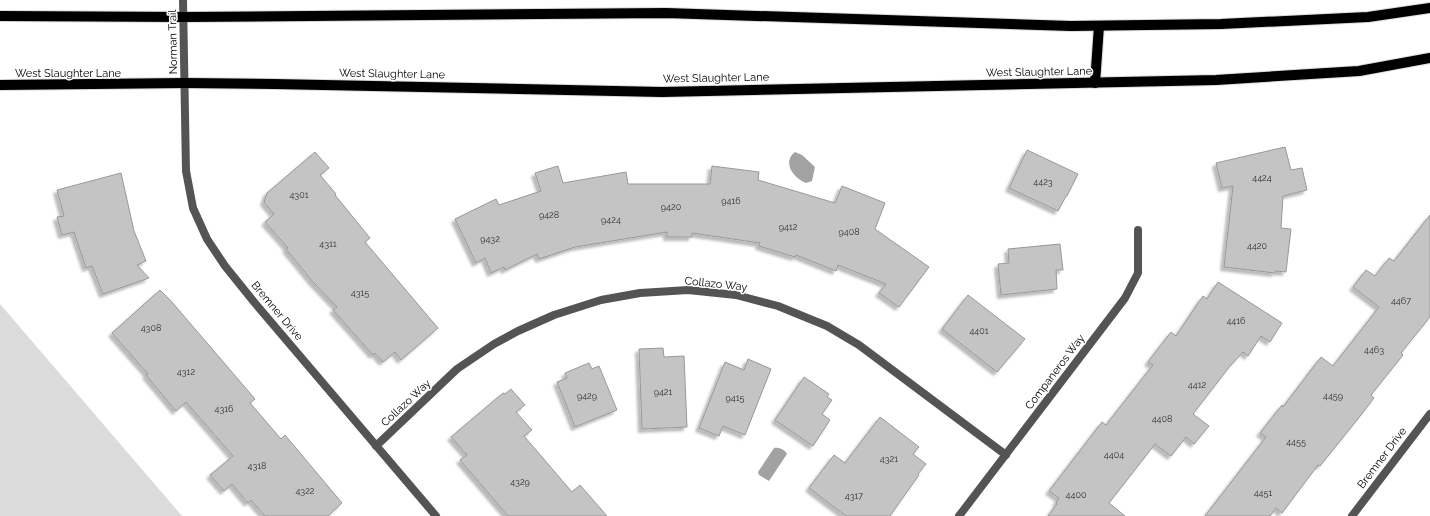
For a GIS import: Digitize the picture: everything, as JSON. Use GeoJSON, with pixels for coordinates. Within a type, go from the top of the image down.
{"type":"FeatureCollection","features":[{"type":"Feature","properties":{"kind":"main road"},"geometry":{"type":"LineString","coordinates":[[0,16],[184,17],[666,12],[1099,26],[1221,24],[1368,17],[1430,8]]}},
{"type":"Feature","properties":{"kind":"main road"},"geometry":{"type":"LineString","coordinates":[[1096,83],[1099,26]]}},
{"type":"Feature","properties":{"kind":"main road","name":"West Slaughter Lane"},"geometry":{"type":"LineString","coordinates":[[0,85],[184,83],[662,92],[1216,80],[1359,71],[1430,58]]}},
{"type":"Feature","properties":{"kind":"street","name":"Norman Trail"},"geometry":{"type":"LineString","coordinates":[[183,0],[184,83]]}},
{"type":"Feature","properties":{"kind":"street","name":"Bremner Drive"},"geometry":{"type":"LineString","coordinates":[[184,83],[186,171],[193,208],[207,239],[250,296],[436,516]]}},
{"type":"Feature","properties":{"kind":"street","name":"Companeros Way"},"geometry":{"type":"LineString","coordinates":[[959,516],[1125,298],[1138,273],[1138,230]]}},
{"type":"Feature","properties":{"kind":"street","name":"Collazo Way"},"geometry":{"type":"LineString","coordinates":[[376,446],[457,370],[494,344],[518,331],[554,315],[601,300],[640,293],[688,290],[736,295],[778,306],[827,326],[859,345],[1006,455]]}},
{"type":"Feature","properties":{"kind":"street","name":"Bremner Drive"},"geometry":{"type":"LineString","coordinates":[[1352,516],[1430,414]]}},
{"type":"Feature","properties":{"kind":"shaded area"},"geometry":{"type":"Polygon","coordinates":[[[795,152],[802,155],[815,167],[812,181],[806,183],[802,181],[791,170],[789,161],[795,152]]]}},
{"type":"Feature","properties":{"kind":"shaded area"},"geometry":{"type":"Polygon","coordinates":[[[0,304],[182,516],[0,516],[0,304]]]}},
{"type":"Feature","properties":{"kind":"shaded area"},"geometry":{"type":"Polygon","coordinates":[[[774,448],[782,449],[787,454],[769,481],[759,475],[758,472],[774,448]]]}},
{"type":"Feature","properties":{"kind":"building"},"geometry":{"type":"Polygon","coordinates":[[[1285,147],[1291,170],[1302,168],[1307,190],[1283,196],[1281,228],[1291,229],[1286,272],[1275,271],[1275,273],[1224,267],[1233,186],[1222,188],[1216,163],[1285,147]]]}},
{"type":"Feature","properties":{"kind":"building"},"geometry":{"type":"Polygon","coordinates":[[[1027,150],[1078,174],[1058,211],[1009,188],[1027,150]]]}},
{"type":"Feature","properties":{"kind":"building"},"geometry":{"type":"Polygon","coordinates":[[[315,152],[329,168],[320,175],[370,238],[365,242],[438,328],[401,360],[395,352],[383,362],[375,353],[373,355],[333,310],[337,307],[313,282],[286,249],[288,248],[265,222],[274,214],[264,202],[267,193],[315,152]]]}},
{"type":"Feature","properties":{"kind":"building"},"geometry":{"type":"Polygon","coordinates":[[[558,166],[563,183],[626,172],[628,184],[710,184],[712,166],[759,172],[758,180],[835,203],[842,186],[885,203],[875,229],[929,267],[899,307],[879,293],[886,284],[838,265],[836,271],[796,255],[795,257],[759,246],[760,243],[692,233],[692,237],[667,237],[667,232],[575,247],[539,259],[537,254],[505,270],[504,267],[491,273],[485,258],[476,263],[455,219],[496,199],[499,205],[541,191],[535,173],[558,166]]]}},
{"type":"Feature","properties":{"kind":"building"},"geometry":{"type":"Polygon","coordinates":[[[121,173],[134,231],[146,261],[137,265],[149,278],[103,294],[92,266],[86,268],[74,232],[62,235],[57,217],[64,216],[57,190],[121,173]]]}},
{"type":"Feature","properties":{"kind":"building"},"geometry":{"type":"Polygon","coordinates":[[[1430,215],[1430,317],[1401,353],[1403,355],[1371,395],[1374,398],[1320,466],[1318,465],[1282,513],[1276,508],[1270,516],[1205,516],[1266,437],[1260,433],[1282,405],[1283,407],[1321,357],[1333,366],[1379,307],[1353,287],[1366,270],[1375,276],[1389,258],[1394,261],[1430,215]]]}},
{"type":"Feature","properties":{"kind":"building"},"geometry":{"type":"Polygon","coordinates":[[[1060,244],[1063,270],[1056,270],[1057,289],[1001,295],[998,264],[1009,263],[1008,249],[1060,244]]]}},
{"type":"Feature","properties":{"kind":"building"},"geometry":{"type":"Polygon","coordinates":[[[1218,282],[1282,323],[1270,342],[1261,336],[1248,356],[1243,352],[1230,366],[1193,414],[1209,426],[1194,444],[1186,437],[1171,456],[1155,444],[1109,503],[1125,516],[1048,516],[1057,504],[1056,503],[1059,498],[1049,491],[1102,422],[1106,425],[1153,365],[1148,362],[1171,332],[1176,336],[1203,296],[1207,299],[1218,282]]]}},
{"type":"Feature","properties":{"kind":"building"},"geometry":{"type":"Polygon","coordinates":[[[160,290],[255,399],[250,403],[281,439],[285,435],[342,503],[328,516],[265,516],[251,500],[248,503],[232,484],[224,491],[210,475],[233,456],[186,402],[176,411],[146,375],[148,374],[112,333],[160,290]]]}},
{"type":"Feature","properties":{"kind":"building"},"geometry":{"type":"Polygon","coordinates":[[[968,295],[1025,339],[997,372],[942,329],[968,295]]]}},
{"type":"Feature","properties":{"kind":"building"},"geometry":{"type":"Polygon","coordinates":[[[663,348],[664,357],[684,356],[687,427],[642,429],[639,349],[663,348]]]}},
{"type":"Feature","properties":{"kind":"building"},"geometry":{"type":"Polygon","coordinates":[[[748,359],[771,369],[745,435],[723,426],[719,436],[699,428],[725,362],[744,370],[748,359]]]}},
{"type":"Feature","properties":{"kind":"building"},"geometry":{"type":"Polygon","coordinates":[[[589,363],[592,369],[599,366],[617,410],[575,427],[557,382],[567,378],[565,373],[589,363]]]}},
{"type":"Feature","properties":{"kind":"building"},"geometry":{"type":"Polygon","coordinates":[[[804,377],[829,394],[827,397],[832,400],[822,414],[830,420],[813,446],[775,420],[804,377]]]}},
{"type":"Feature","properties":{"kind":"building"},"geometry":{"type":"Polygon","coordinates":[[[511,389],[525,405],[516,412],[532,430],[524,436],[572,492],[580,485],[607,516],[508,516],[460,460],[467,455],[451,437],[503,393],[505,394],[511,389]]]}},
{"type":"Feature","properties":{"kind":"building"},"geometry":{"type":"Polygon","coordinates":[[[880,417],[919,447],[913,454],[926,464],[890,516],[846,516],[809,488],[834,455],[845,463],[880,417]]]}}]}
